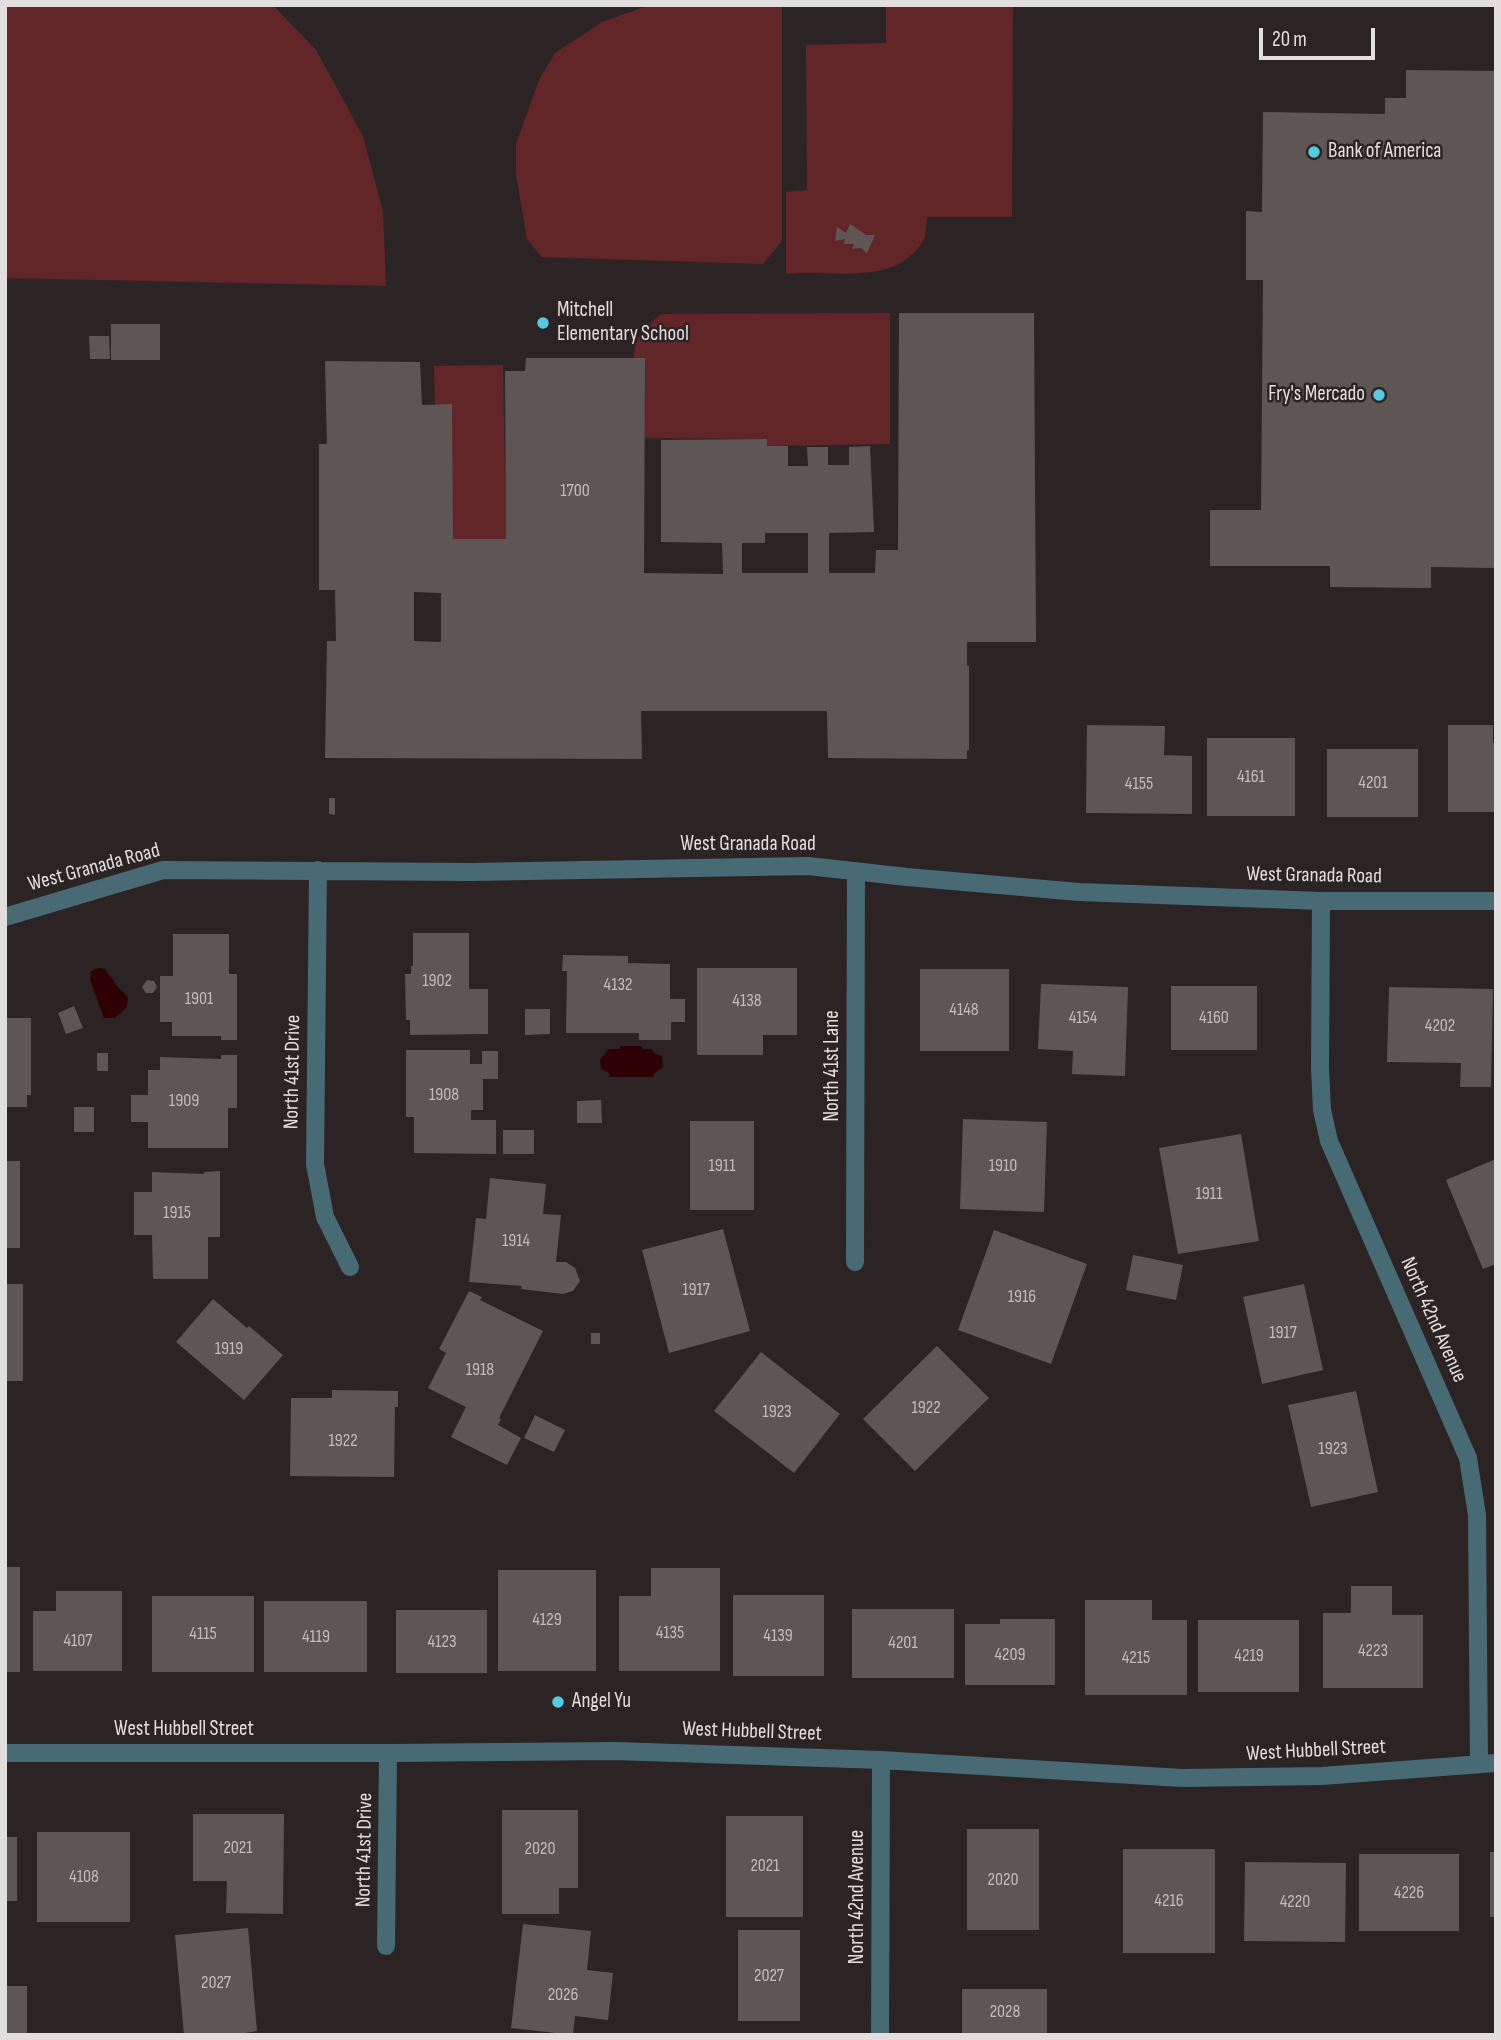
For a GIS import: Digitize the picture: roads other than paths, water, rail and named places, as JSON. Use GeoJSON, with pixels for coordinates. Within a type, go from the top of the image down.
{"type":"FeatureCollection","features":[{"type":"Feature","properties":{"kind":"street","name":"West Granada Road"},"geometry":{"type":"LineString","coordinates":[[5,917],[163,870],[472,872],[808,866],[1079,892],[1321,901],[1496,901]]}},
{"type":"Feature","properties":{"kind":"street","name":"North 41st Drive"},"geometry":{"type":"LineString","coordinates":[[318,870],[315,1164],[325,1217],[350,1267]]}},
{"type":"Feature","properties":{"kind":"street","name":"North 41st Lane"},"geometry":{"type":"LineString","coordinates":[[855,1262],[856,871]]}},
{"type":"Feature","properties":{"kind":"street","name":"North 42nd Avenue"},"geometry":{"type":"LineString","coordinates":[[1321,901],[1320,1068],[1322,1110],[1329,1141],[1468,1458],[1477,1515],[1487,1764]]}},
{"type":"Feature","properties":{"kind":"street","name":"West Hubbell Street"},"geometry":{"type":"LineString","coordinates":[[5,1753],[616,1751],[881,1760],[1182,1778],[1322,1776],[1487,1764]]}},
{"type":"Feature","properties":{"kind":"street","name":"North 41st Drive"},"geometry":{"type":"LineString","coordinates":[[386,1946],[388,1753]]}},
{"type":"Feature","properties":{"kind":"street","name":"North 42nd Avenue"},"geometry":{"type":"LineString","coordinates":[[880,2035],[881,1760]]}},
{"type":"Feature","properties":{"kind":"place","name":"Bank of America"},"geometry":{"type":"Point","coordinates":[1314,152]}},
{"type":"Feature","properties":{"kind":"place","name":"Mitchell Elementary School"},"geometry":{"type":"Point","coordinates":[543,323]}},
{"type":"Feature","properties":{"kind":"place","name":"Fry's Mercado"},"geometry":{"type":"Point","coordinates":[1379,395]}},
{"type":"Feature","properties":{"kind":"place","name":"Angel Yu"},"geometry":{"type":"Point","coordinates":[558,1702]}}]}
